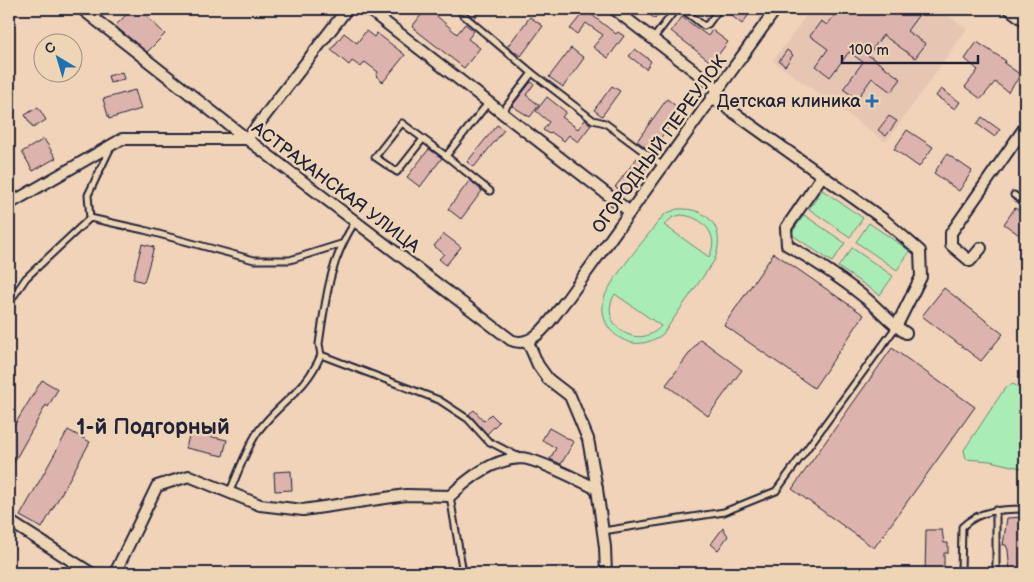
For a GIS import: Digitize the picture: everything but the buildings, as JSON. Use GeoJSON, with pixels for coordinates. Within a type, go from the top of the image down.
{"type":"FeatureCollection","features":[{"type":"Feature","properties":{"kind":"street","name":"АСТРАХАНСКАЯ УЛИЦА"},"geometry":{"type":"LineString","coordinates":[[82,9],[247,139],[511,340],[516,343],[528,342]]}},
{"type":"Feature","properties":{"kind":"street"},"geometry":{"type":"LineString","coordinates":[[9,204],[122,139],[247,139],[347,9]]}},
{"type":"Feature","properties":{"kind":"street"},"geometry":{"type":"LineString","coordinates":[[368,9],[630,212]]}},
{"type":"Feature","properties":{"kind":"street"},"geometry":{"type":"LineString","coordinates":[[614,9],[718,89]]}},
{"type":"Feature","properties":{"kind":"street","name":"ОГОРОДНЫЙ ПЕРЕУЛОК"},"geometry":{"type":"LineString","coordinates":[[528,342],[532,340],[568,298],[776,9]]}},
{"type":"Feature","properties":{"kind":"street"},"geometry":{"type":"LineString","coordinates":[[1009,9],[1025,21]]}},
{"type":"Feature","properties":{"kind":"street"},"geometry":{"type":"LineString","coordinates":[[712,97],[883,219],[920,251],[920,277],[896,327]]}},
{"type":"Feature","properties":{"kind":"street"},"geometry":{"type":"LineString","coordinates":[[981,248],[970,261],[951,245],[951,233],[1025,127]]}},
{"type":"Feature","properties":{"kind":"street"},"geometry":{"type":"LineString","coordinates":[[822,176],[786,228],[786,244],[821,265],[855,291],[896,327],[906,332]]}},
{"type":"Feature","properties":{"kind":"street"},"geometry":{"type":"LineString","coordinates":[[528,342],[538,365],[548,378],[570,396],[588,439],[603,531],[606,573]]}},
{"type":"Feature","properties":{"kind":"street"},"geometry":{"type":"LineString","coordinates":[[115,573],[157,486],[189,476],[260,505],[303,510],[406,495],[450,496],[470,478],[491,466],[522,458],[566,474],[597,489]]}},
{"type":"Feature","properties":{"kind":"street"},"geometry":{"type":"LineString","coordinates":[[9,521],[91,573]]}},
{"type":"Feature","properties":{"kind":"lane"},"geometry":{"type":"LineString","coordinates":[[653,39],[676,9]]}},
{"type":"Feature","properties":{"kind":"lane"},"geometry":{"type":"LineString","coordinates":[[682,9],[704,26],[708,24],[720,9]]}},
{"type":"Feature","properties":{"kind":"lane"},"geometry":{"type":"LineString","coordinates":[[462,14],[532,73],[593,120],[605,123],[663,166]]}},
{"type":"Feature","properties":{"kind":"lane"},"geometry":{"type":"LineString","coordinates":[[502,112],[532,73]]}},
{"type":"Feature","properties":{"kind":"lane"},"geometry":{"type":"LineString","coordinates":[[446,156],[488,102]]}},
{"type":"Feature","properties":{"kind":"lane"},"geometry":{"type":"LineString","coordinates":[[423,138],[397,172],[375,157],[402,123],[423,138],[490,191]]}},
{"type":"Feature","properties":{"kind":"lane"},"geometry":{"type":"LineString","coordinates":[[90,218],[88,195],[112,144]]}},
{"type":"Feature","properties":{"kind":"lane"},"geometry":{"type":"LineString","coordinates":[[1014,195],[1025,203]]}},
{"type":"Feature","properties":{"kind":"lane"},"geometry":{"type":"LineString","coordinates":[[90,218],[144,230],[254,260],[290,260],[341,244]]}},
{"type":"Feature","properties":{"kind":"lane"},"geometry":{"type":"LineString","coordinates":[[9,303],[26,278],[90,218]]}},
{"type":"Feature","properties":{"kind":"lane"},"geometry":{"type":"LineString","coordinates":[[229,493],[259,430],[297,393],[314,370],[321,355],[319,344],[330,277],[341,244],[355,222]]}},
{"type":"Feature","properties":{"kind":"lane"},"geometry":{"type":"LineString","coordinates":[[603,531],[724,512],[776,491],[896,327]]}},
{"type":"Feature","properties":{"kind":"lane"},"geometry":{"type":"LineString","coordinates":[[321,355],[439,400],[468,419],[488,442],[522,458]]}},
{"type":"Feature","properties":{"kind":"lane"},"geometry":{"type":"LineString","coordinates":[[450,496],[462,573]]}},
{"type":"Feature","properties":{"kind":"lane"},"geometry":{"type":"LineString","coordinates":[[961,573],[962,527],[970,519],[996,510],[1025,509]]}},
{"type":"Feature","properties":{"kind":"lane"},"geometry":{"type":"LineString","coordinates":[[996,510],[996,573]]}},
{"type":"Feature","properties":{"kind":"shaded area","name":"Детская клиника"},"geometry":{"type":"Polygon","coordinates":[[[811,9],[939,9],[967,29],[886,142],[773,61],[811,9]]]}},
{"type":"Feature","properties":{"kind":"green space"},"geometry":{"type":"Polygon","coordinates":[[[822,190],[863,218],[850,237],[809,209],[822,190]]]}},
{"type":"Feature","properties":{"kind":"green space"},"geometry":{"type":"Polygon","coordinates":[[[677,209],[689,209],[707,216],[717,230],[717,250],[714,261],[662,335],[647,342],[632,343],[616,336],[608,326],[605,321],[603,302],[621,269],[665,214],[677,209]],[[681,215],[673,217],[664,225],[709,257],[713,241],[707,228],[696,219],[681,215]],[[615,294],[611,305],[611,315],[615,324],[622,331],[631,336],[641,337],[652,334],[661,326],[615,294]]]}},
{"type":"Feature","properties":{"kind":"green space"},"geometry":{"type":"Polygon","coordinates":[[[804,215],[845,243],[832,262],[791,234],[804,215]]]}},
{"type":"Feature","properties":{"kind":"green space"},"geometry":{"type":"Polygon","coordinates":[[[869,223],[910,251],[897,270],[856,242],[869,223]]]}},
{"type":"Feature","properties":{"kind":"green space"},"geometry":{"type":"Polygon","coordinates":[[[852,248],[893,276],[880,295],[838,267],[852,248]]]}},
{"type":"Feature","properties":{"kind":"green space"},"geometry":{"type":"Polygon","coordinates":[[[1013,384],[1025,391],[1025,469],[990,461],[966,459],[964,450],[1005,388],[1013,384]]]}},
{"type":"Feature","properties":{"kind":"place","name":"Детская клиника"},"geometry":{"type":"Point","coordinates":[872,101]}},
{"type":"Feature","properties":{"kind":"district","name":"1-й Подгорный"},"geometry":{"type":"Point","coordinates":[153,426]}}]}
